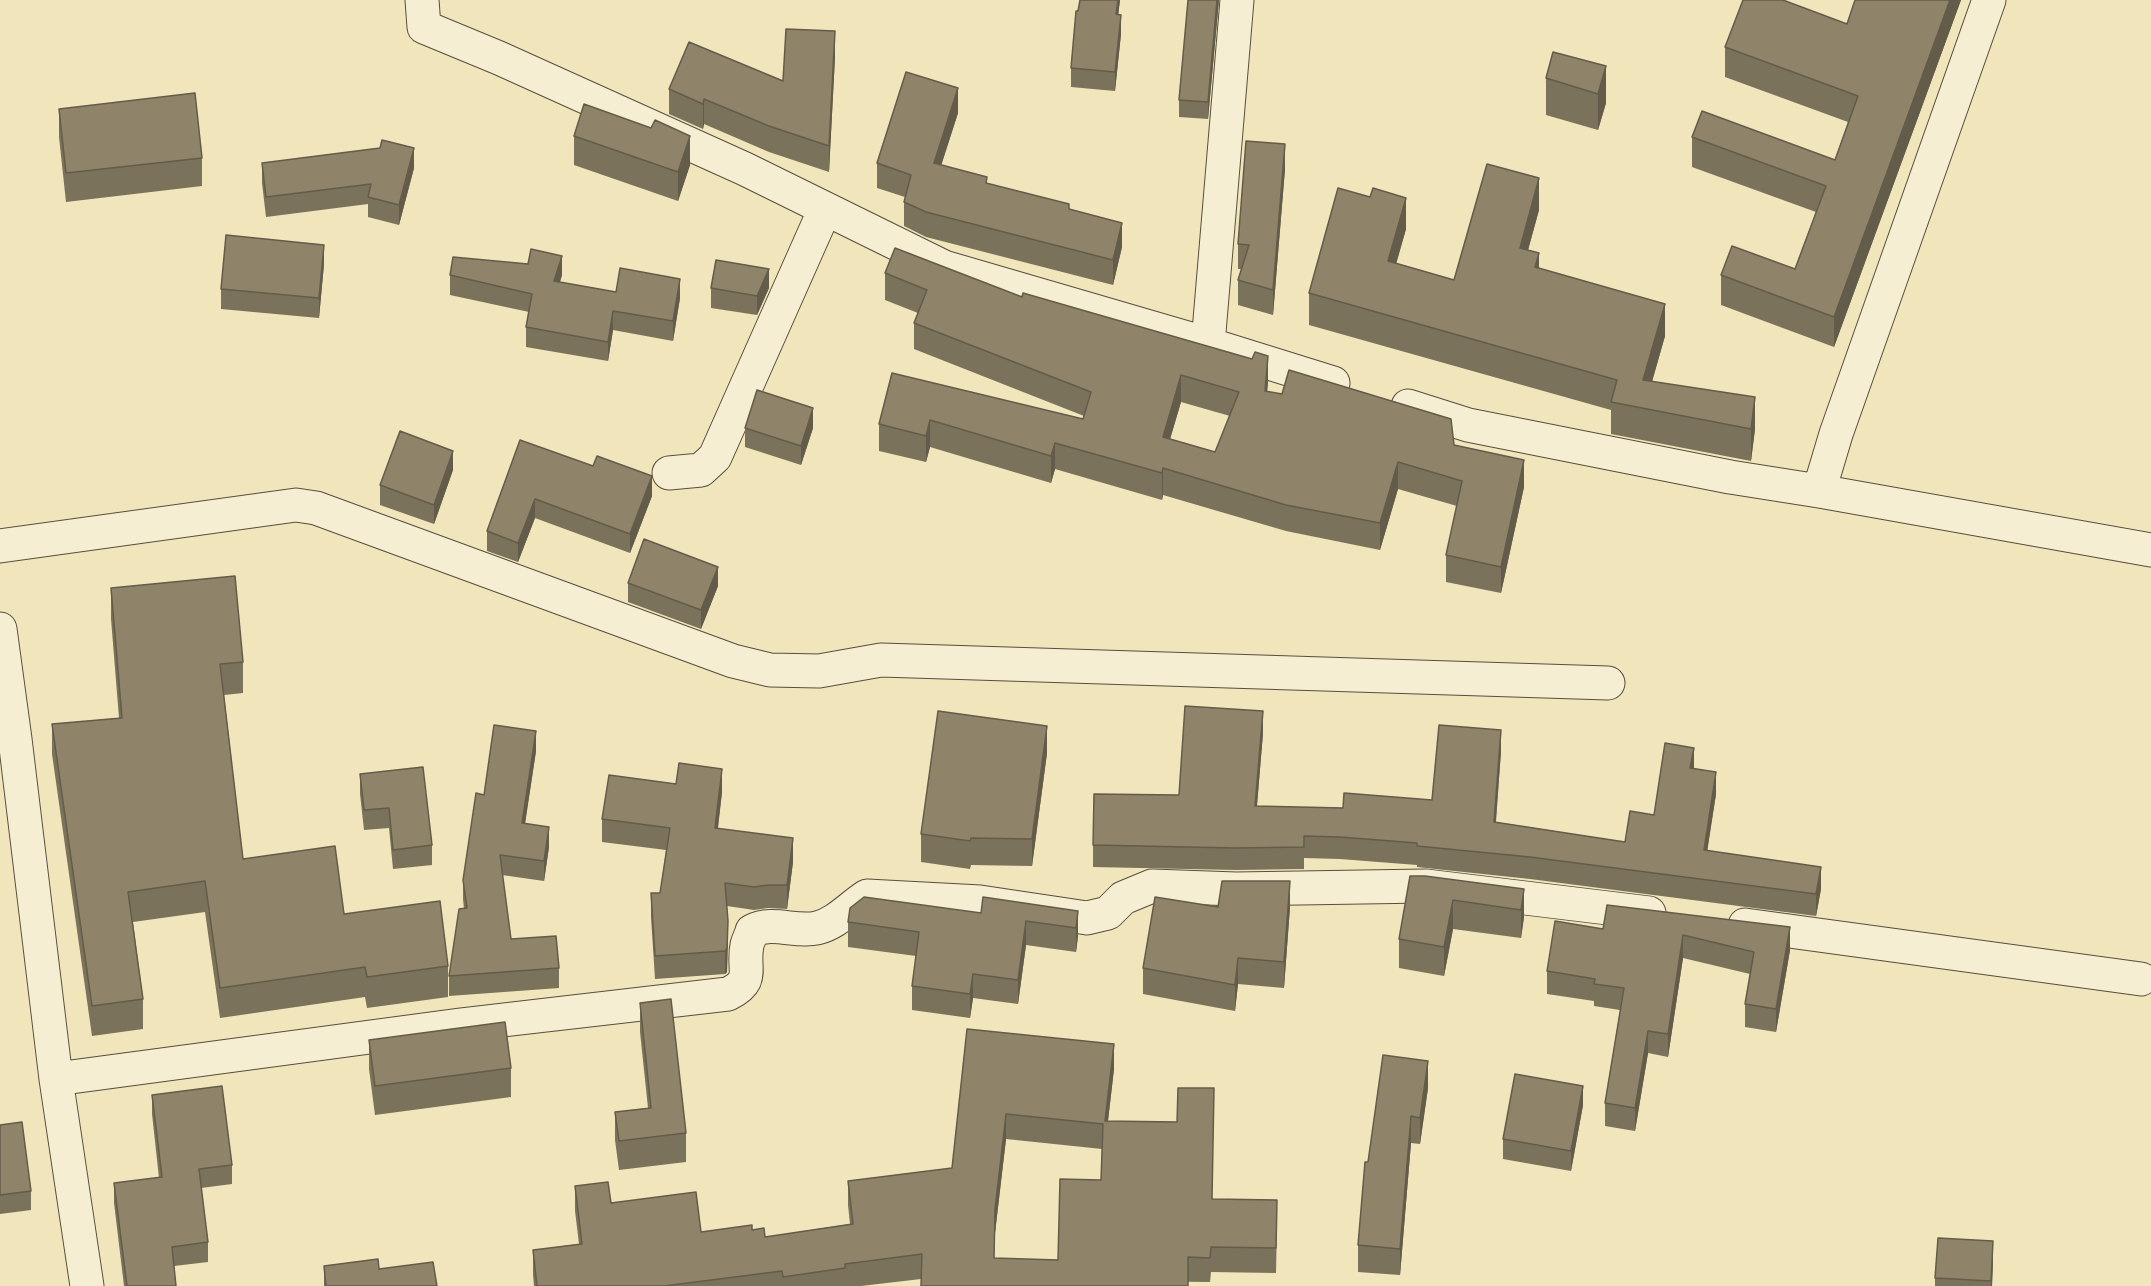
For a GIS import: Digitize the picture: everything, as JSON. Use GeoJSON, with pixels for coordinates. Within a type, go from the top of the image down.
{"type":"FeatureCollection","features":[{"type":"Feature","properties":{"kind":"street"},"geometry":{"type":"LineString","coordinates":[[422,0],[424,27],[499,58],[734,164],[944,267],[1208,344],[1468,425],[1730,477],[2151,550]]}},
{"type":"Feature","properties":{"kind":"street"},"geometry":{"type":"LineString","coordinates":[[1208,344],[1237,0]]}},
{"type":"Feature","properties":{"kind":"street"},"geometry":{"type":"LineString","coordinates":[[1819,491],[1836,434],[1989,0]]}},
{"type":"Feature","properties":{"kind":"street"},"geometry":{"type":"LineString","coordinates":[[669,472],[701,470],[715,457],[825,209]]}},
{"type":"Feature","properties":{"kind":"street"},"geometry":{"type":"LineString","coordinates":[[0,546],[296,505],[316,508],[733,661],[770,670],[819,671],[881,660],[1608,683]]}},
{"type":"Feature","properties":{"kind":"street"},"geometry":{"type":"LineString","coordinates":[[0,629],[56,1079],[87,1286]]}},
{"type":"Feature","properties":{"kind":"street"},"geometry":{"type":"LineString","coordinates":[[56,1079],[460,1025],[728,994],[740,988],[747,980],[747,945],[752,931],[762,926],[815,929],[837,920],[854,904],[867,896],[980,902],[1087,918],[1108,913],[1122,898],[1152,886],[1236,889],[1426,886],[1683,917]]}},
{"type":"Feature","properties":{"kind":"street"},"geometry":{"type":"LineString","coordinates":[[1718,922],[2141,979]]}},
{"type":"Feature","properties":{"kind":"building"},"geometry":{"type":"Polygon","coordinates":[[[1080,0],[1118,0],[1116,14],[1121,15],[1115,72],[1071,68],[1076,11],[1078,11],[1080,0]]]}},
{"type":"Feature","properties":{"kind":"building"},"geometry":{"type":"Polygon","coordinates":[[[1188,0],[1217,0],[1208,102],[1179,100],[1188,0]]]}},
{"type":"Feature","properties":{"kind":"building"},"geometry":{"type":"Polygon","coordinates":[[[1743,0],[1783,0],[1847,24],[1855,0],[1950,0],[1834,317],[1721,275],[1732,246],[1795,269],[1826,186],[1692,137],[1702,111],[1835,160],[1858,96],[1725,47],[1743,0]]]}},
{"type":"Feature","properties":{"kind":"building"},"geometry":{"type":"Polygon","coordinates":[[[786,29],[835,31],[829,146],[769,126],[704,99],[703,104],[669,89],[689,42],[783,81],[786,29]]]}},
{"type":"Feature","properties":{"kind":"building"},"geometry":{"type":"Polygon","coordinates":[[[1553,52],[1606,66],[1598,94],[1546,78],[1553,52]]]}},
{"type":"Feature","properties":{"kind":"building"},"geometry":{"type":"Polygon","coordinates":[[[906,72],[958,88],[934,163],[987,177],[986,183],[1069,204],[1069,209],[1122,223],[1113,260],[926,212],[904,202],[911,175],[877,163],[906,72]]]}},
{"type":"Feature","properties":{"kind":"building"},"geometry":{"type":"Polygon","coordinates":[[[195,93],[202,158],[66,173],[59,109],[195,93]]]}},
{"type":"Feature","properties":{"kind":"building"},"geometry":{"type":"Polygon","coordinates":[[[584,104],[651,128],[655,120],[690,136],[678,172],[574,136],[584,104]]]}},
{"type":"Feature","properties":{"kind":"building"},"geometry":{"type":"Polygon","coordinates":[[[382,140],[414,148],[399,205],[368,197],[371,184],[266,197],[262,163],[380,148],[382,140]]]}},
{"type":"Feature","properties":{"kind":"building"},"geometry":{"type":"Polygon","coordinates":[[[1246,141],[1285,144],[1273,290],[1238,280],[1249,245],[1238,244],[1246,141]]]}},
{"type":"Feature","properties":{"kind":"building"},"geometry":{"type":"Polygon","coordinates":[[[1487,164],[1539,178],[1520,248],[1539,253],[1535,267],[1665,304],[1643,380],[1755,397],[1751,429],[1611,402],[1617,380],[1309,293],[1338,188],[1370,197],[1373,188],[1406,198],[1388,261],[1454,280],[1487,164]]]}},
{"type":"Feature","properties":{"kind":"building"},"geometry":{"type":"Polygon","coordinates":[[[226,235],[324,245],[319,298],[221,289],[226,235]]]}},
{"type":"Feature","properties":{"kind":"building"},"geometry":{"type":"Polygon","coordinates":[[[895,248],[1022,297],[1023,293],[1252,359],[1255,352],[1268,356],[1265,391],[1282,394],[1289,370],[1451,419],[1454,445],[1524,460],[1501,567],[1446,555],[1462,481],[1398,462],[1380,523],[1286,505],[1163,468],[1162,473],[1055,443],[1051,456],[930,420],[926,436],[879,424],[892,373],[1083,419],[1091,392],[914,323],[927,290],[885,273],[895,248]],[[1181,375],[1163,437],[1215,452],[1239,392],[1181,375]]]}},
{"type":"Feature","properties":{"kind":"building"},"geometry":{"type":"Polygon","coordinates":[[[531,249],[562,256],[554,281],[616,292],[620,268],[680,279],[673,321],[613,311],[608,342],[526,327],[532,294],[450,275],[453,257],[528,264],[531,249]]]}},
{"type":"Feature","properties":{"kind":"building"},"geometry":{"type":"Polygon","coordinates":[[[716,260],[769,269],[757,296],[711,288],[716,260]]]}},
{"type":"Feature","properties":{"kind":"building"},"geometry":{"type":"Polygon","coordinates":[[[757,390],[813,408],[801,446],[745,428],[757,390]]]}},
{"type":"Feature","properties":{"kind":"building"},"geometry":{"type":"Polygon","coordinates":[[[400,431],[453,451],[434,505],[380,485],[400,431]]]}},
{"type":"Feature","properties":{"kind":"building"},"geometry":{"type":"Polygon","coordinates":[[[520,440],[593,466],[597,456],[652,476],[630,534],[535,499],[518,543],[487,531],[520,440]]]}},
{"type":"Feature","properties":{"kind":"building"},"geometry":{"type":"Polygon","coordinates":[[[644,539],[718,567],[701,610],[628,583],[644,539]]]}},
{"type":"Feature","properties":{"kind":"building"},"geometry":{"type":"Polygon","coordinates":[[[235,576],[243,662],[220,664],[243,859],[335,846],[344,914],[440,901],[448,966],[367,977],[365,967],[220,988],[205,881],[128,892],[143,999],[92,1006],[52,724],[122,718],[111,588],[235,576]]]}},
{"type":"Feature","properties":{"kind":"building"},"geometry":{"type":"Polygon","coordinates":[[[1185,706],[1263,711],[1255,806],[1343,808],[1344,793],[1432,800],[1439,725],[1501,730],[1494,822],[1625,842],[1630,811],[1654,815],[1665,743],[1694,748],[1690,768],[1716,772],[1704,850],[1821,867],[1816,894],[1530,857],[1417,846],[1417,843],[1340,837],[1304,836],[1304,847],[1093,845],[1094,794],[1179,795],[1185,706]]]}},
{"type":"Feature","properties":{"kind":"building"},"geometry":{"type":"Polygon","coordinates":[[[938,711],[1047,726],[1032,839],[971,838],[970,841],[921,834],[938,711]]]}},
{"type":"Feature","properties":{"kind":"building"},"geometry":{"type":"Polygon","coordinates":[[[494,725],[536,731],[522,823],[549,827],[544,861],[500,855],[511,939],[556,936],[559,968],[449,976],[459,909],[467,908],[463,880],[476,793],[484,795],[494,725]]]}},
{"type":"Feature","properties":{"kind":"building"},"geometry":{"type":"Polygon","coordinates":[[[679,763],[722,769],[715,828],[793,838],[787,885],[754,887],[725,883],[728,921],[725,951],[655,956],[651,893],[660,893],[670,828],[602,819],[609,775],[676,784],[679,763]]]}},
{"type":"Feature","properties":{"kind":"building"},"geometry":{"type":"Polygon","coordinates":[[[423,767],[432,845],[393,850],[389,808],[364,810],[360,774],[423,767]]]}},
{"type":"Feature","properties":{"kind":"building"},"geometry":{"type":"Polygon","coordinates":[[[1410,876],[1524,889],[1521,910],[1453,900],[1444,947],[1399,939],[1410,876]]]}},
{"type":"Feature","properties":{"kind":"building"},"geometry":{"type":"Polygon","coordinates":[[[1222,881],[1290,881],[1284,962],[1238,958],[1235,985],[1143,968],[1155,897],[1218,907],[1222,881]]]}},
{"type":"Feature","properties":{"kind":"building"},"geometry":{"type":"Polygon","coordinates":[[[864,897],[981,913],[983,897],[1078,911],[1076,928],[1026,921],[1018,980],[973,974],[970,994],[912,986],[919,932],[848,922],[850,908],[864,897]]]}},
{"type":"Feature","properties":{"kind":"building"},"geometry":{"type":"Polygon","coordinates":[[[1607,905],[1790,927],[1776,1009],[1745,1004],[1754,952],[1683,935],[1668,1034],[1648,1031],[1635,1108],[1605,1103],[1624,988],[1594,984],[1595,979],[1547,971],[1555,921],[1603,929],[1607,905]]]}},
{"type":"Feature","properties":{"kind":"building"},"geometry":{"type":"Polygon","coordinates":[[[671,999],[686,1133],[619,1141],[615,1112],[651,1108],[640,1003],[671,999]]]}},
{"type":"Feature","properties":{"kind":"building"},"geometry":{"type":"Polygon","coordinates":[[[505,1022],[511,1068],[375,1086],[369,1040],[505,1022]]]}},
{"type":"Feature","properties":{"kind":"building"},"geometry":{"type":"Polygon","coordinates":[[[967,1029],[1114,1044],[1105,1121],[1177,1122],[1178,1088],[1214,1088],[1212,1199],[1277,1200],[1276,1248],[1211,1247],[1210,1258],[1188,1257],[1188,1286],[921,1286],[922,1254],[845,1264],[845,1268],[783,1277],[782,1271],[664,1286],[537,1286],[533,1250],[582,1244],[575,1186],[608,1182],[611,1203],[696,1192],[701,1232],[752,1225],[752,1230],[764,1228],[765,1237],[853,1224],[848,1181],[952,1168],[967,1029]],[[1006,1114],[995,1209],[994,1258],[1058,1260],[1060,1179],[1101,1180],[1103,1124],[1006,1114]]]}},
{"type":"Feature","properties":{"kind":"building"},"geometry":{"type":"Polygon","coordinates":[[[1383,1055],[1428,1061],[1420,1118],[1411,1116],[1400,1249],[1358,1245],[1365,1162],[1368,1162],[1383,1055]]]}},
{"type":"Feature","properties":{"kind":"building"},"geometry":{"type":"Polygon","coordinates":[[[1515,1074],[1583,1086],[1571,1151],[1503,1139],[1515,1074]]]}},
{"type":"Feature","properties":{"kind":"building"},"geometry":{"type":"Polygon","coordinates":[[[222,1086],[232,1165],[199,1169],[208,1242],[172,1247],[176,1286],[127,1286],[114,1183],[162,1177],[152,1095],[222,1086]]]}},
{"type":"Feature","properties":{"kind":"building"},"geometry":{"type":"Polygon","coordinates":[[[22,1122],[31,1191],[0,1195],[0,1125],[22,1122]]]}},
{"type":"Feature","properties":{"kind":"building"},"geometry":{"type":"Polygon","coordinates":[[[1938,1238],[1993,1241],[1991,1281],[1935,1278],[1938,1238]]]}},
{"type":"Feature","properties":{"kind":"building"},"geometry":{"type":"Polygon","coordinates":[[[378,1259],[379,1269],[433,1262],[437,1286],[326,1286],[324,1266],[378,1259]]]}}]}
